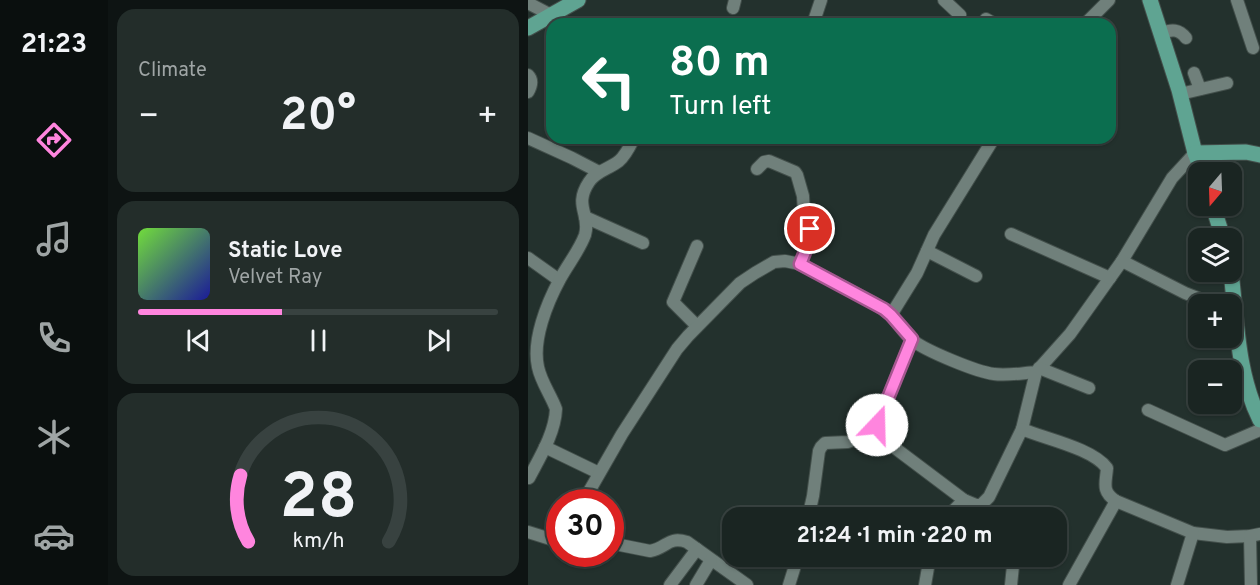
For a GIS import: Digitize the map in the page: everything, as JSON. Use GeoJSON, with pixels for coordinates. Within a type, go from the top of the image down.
{"type":"FeatureCollection","features":[{"type":"Feature","properties":{"kind":"main road"},"geometry":{"type":"LineString","coordinates":[[528,28],[578,0]]}},
{"type":"Feature","properties":{"kind":"main road"},"geometry":{"type":"LineString","coordinates":[[1150,0],[1180,94],[1198,162]]}},
{"type":"Feature","properties":{"kind":"main road"},"geometry":{"type":"LineString","coordinates":[[1195,153],[1246,152],[1260,155]]}},
{"type":"Feature","properties":{"kind":"main road"},"geometry":{"type":"LineString","coordinates":[[1239,348],[1241,364],[1256,396],[1260,420]]}},
{"type":"Feature","properties":{"kind":"street"},"geometry":{"type":"LineString","coordinates":[[815,18],[821,0]]}},
{"type":"Feature","properties":{"kind":"street"},"geometry":{"type":"LineString","coordinates":[[944,0],[960,15],[958,18]]}},
{"type":"Feature","properties":{"kind":"street"},"geometry":{"type":"LineString","coordinates":[[1091,18],[1109,0]]}},
{"type":"Feature","properties":{"kind":"street"},"geometry":{"type":"LineString","coordinates":[[1237,0],[1253,48]]}},
{"type":"Feature","properties":{"kind":"street"},"geometry":{"type":"LineString","coordinates":[[528,3],[551,15]]}},
{"type":"Feature","properties":{"kind":"street"},"geometry":{"type":"LineString","coordinates":[[1161,33],[1177,30],[1186,39]]}},
{"type":"Feature","properties":{"kind":"street"},"geometry":{"type":"LineString","coordinates":[[1194,73],[1200,89]]}},
{"type":"Feature","properties":{"kind":"street"},"geometry":{"type":"LineString","coordinates":[[528,75],[532,83],[528,92]]}},
{"type":"Feature","properties":{"kind":"street"},"geometry":{"type":"LineString","coordinates":[[1180,94],[1227,83]]}},
{"type":"Feature","properties":{"kind":"street"},"geometry":{"type":"LineString","coordinates":[[528,138],[598,172]]}},
{"type":"Feature","properties":{"kind":"street"},"geometry":{"type":"LineString","coordinates":[[528,479],[545,447],[556,417],[556,409],[538,368],[537,343],[540,326],[559,280],[584,236],[586,228],[582,200],[584,193],[593,177],[621,160],[630,144]]}},
{"type":"Feature","properties":{"kind":"street"},"geometry":{"type":"LineString","coordinates":[[891,315],[916,273],[934,235],[990,144]]}},
{"type":"Feature","properties":{"kind":"street"},"geometry":{"type":"LineString","coordinates":[[985,507],[1022,429],[1037,370],[1070,334],[1122,261],[1172,178],[1195,153]]}},
{"type":"Feature","properties":{"kind":"street"},"geometry":{"type":"LineString","coordinates":[[757,169],[764,162],[769,161],[792,170],[797,175],[803,196],[804,214],[811,235],[800,264]]}},
{"type":"Feature","properties":{"kind":"street"},"geometry":{"type":"LineString","coordinates":[[585,217],[643,243]]}},
{"type":"Feature","properties":{"kind":"street"},"geometry":{"type":"LineString","coordinates":[[1011,234],[1110,278]]}},
{"type":"Feature","properties":{"kind":"street"},"geometry":{"type":"LineString","coordinates":[[697,246],[673,302],[697,326]]}},
{"type":"Feature","properties":{"kind":"street"},"geometry":{"type":"LineString","coordinates":[[927,252],[976,276]]}},
{"type":"Feature","properties":{"kind":"street"},"geometry":{"type":"LineString","coordinates":[[528,258],[559,280]]}},
{"type":"Feature","properties":{"kind":"street"},"geometry":{"type":"LineString","coordinates":[[590,489],[622,434],[677,349],[740,283],[774,262],[785,261],[800,264],[874,303],[891,315],[912,339],[951,360],[982,372],[994,374],[1037,370],[1089,388]]}},
{"type":"Feature","properties":{"kind":"street"},"geometry":{"type":"LineString","coordinates":[[1122,261],[1188,294]]}},
{"type":"Feature","properties":{"kind":"street"},"geometry":{"type":"LineString","coordinates":[[912,339],[879,419],[877,431],[883,439],[964,500],[978,507]]}},
{"type":"Feature","properties":{"kind":"street"},"geometry":{"type":"LineString","coordinates":[[1148,410],[1225,445],[1260,430]]}},
{"type":"Feature","properties":{"kind":"street"},"geometry":{"type":"LineString","coordinates":[[1022,429],[1071,446],[1104,464],[1107,468],[1105,489],[1107,494],[1116,501],[1192,533],[1227,537],[1255,535],[1251,585]]}},
{"type":"Feature","properties":{"kind":"street"},"geometry":{"type":"LineString","coordinates":[[810,507],[821,447],[825,444],[848,442],[877,431]]}},
{"type":"Feature","properties":{"kind":"street"},"geometry":{"type":"LineString","coordinates":[[545,447],[599,473]]}},
{"type":"Feature","properties":{"kind":"street"},"geometry":{"type":"LineString","coordinates":[[957,507],[964,500]]}},
{"type":"Feature","properties":{"kind":"street"},"geometry":{"type":"LineString","coordinates":[[1069,585],[1116,501]]}},
{"type":"Feature","properties":{"kind":"street"},"geometry":{"type":"LineString","coordinates":[[528,532],[546,538]]}},
{"type":"Feature","properties":{"kind":"street"},"geometry":{"type":"LineString","coordinates":[[1177,585],[1192,533]]}},
{"type":"Feature","properties":{"kind":"street"},"geometry":{"type":"LineString","coordinates":[[624,546],[650,551],[657,550],[670,540],[680,539],[747,585]]}},
{"type":"Feature","properties":{"kind":"street"},"geometry":{"type":"LineString","coordinates":[[670,585],[697,549]]}},
{"type":"Feature","properties":{"kind":"street"},"geometry":{"type":"LineString","coordinates":[[696,585],[711,560]]}},
{"type":"Feature","properties":{"kind":"street"},"geometry":{"type":"LineString","coordinates":[[789,585],[795,567]]}},
{"type":"Feature","properties":{"kind":"street"},"geometry":{"type":"LineString","coordinates":[[925,585],[928,567]]}},
{"type":"Feature","properties":{"kind":"street"},"geometry":{"type":"LineString","coordinates":[[1011,585],[1013,567]]}},
{"type":"Feature","properties":{"kind":"route"},"geometry":{"type":"LineString","coordinates":[[810,229],[810,240],[800,264],[884,309],[912,339],[877,425]]}}]}
